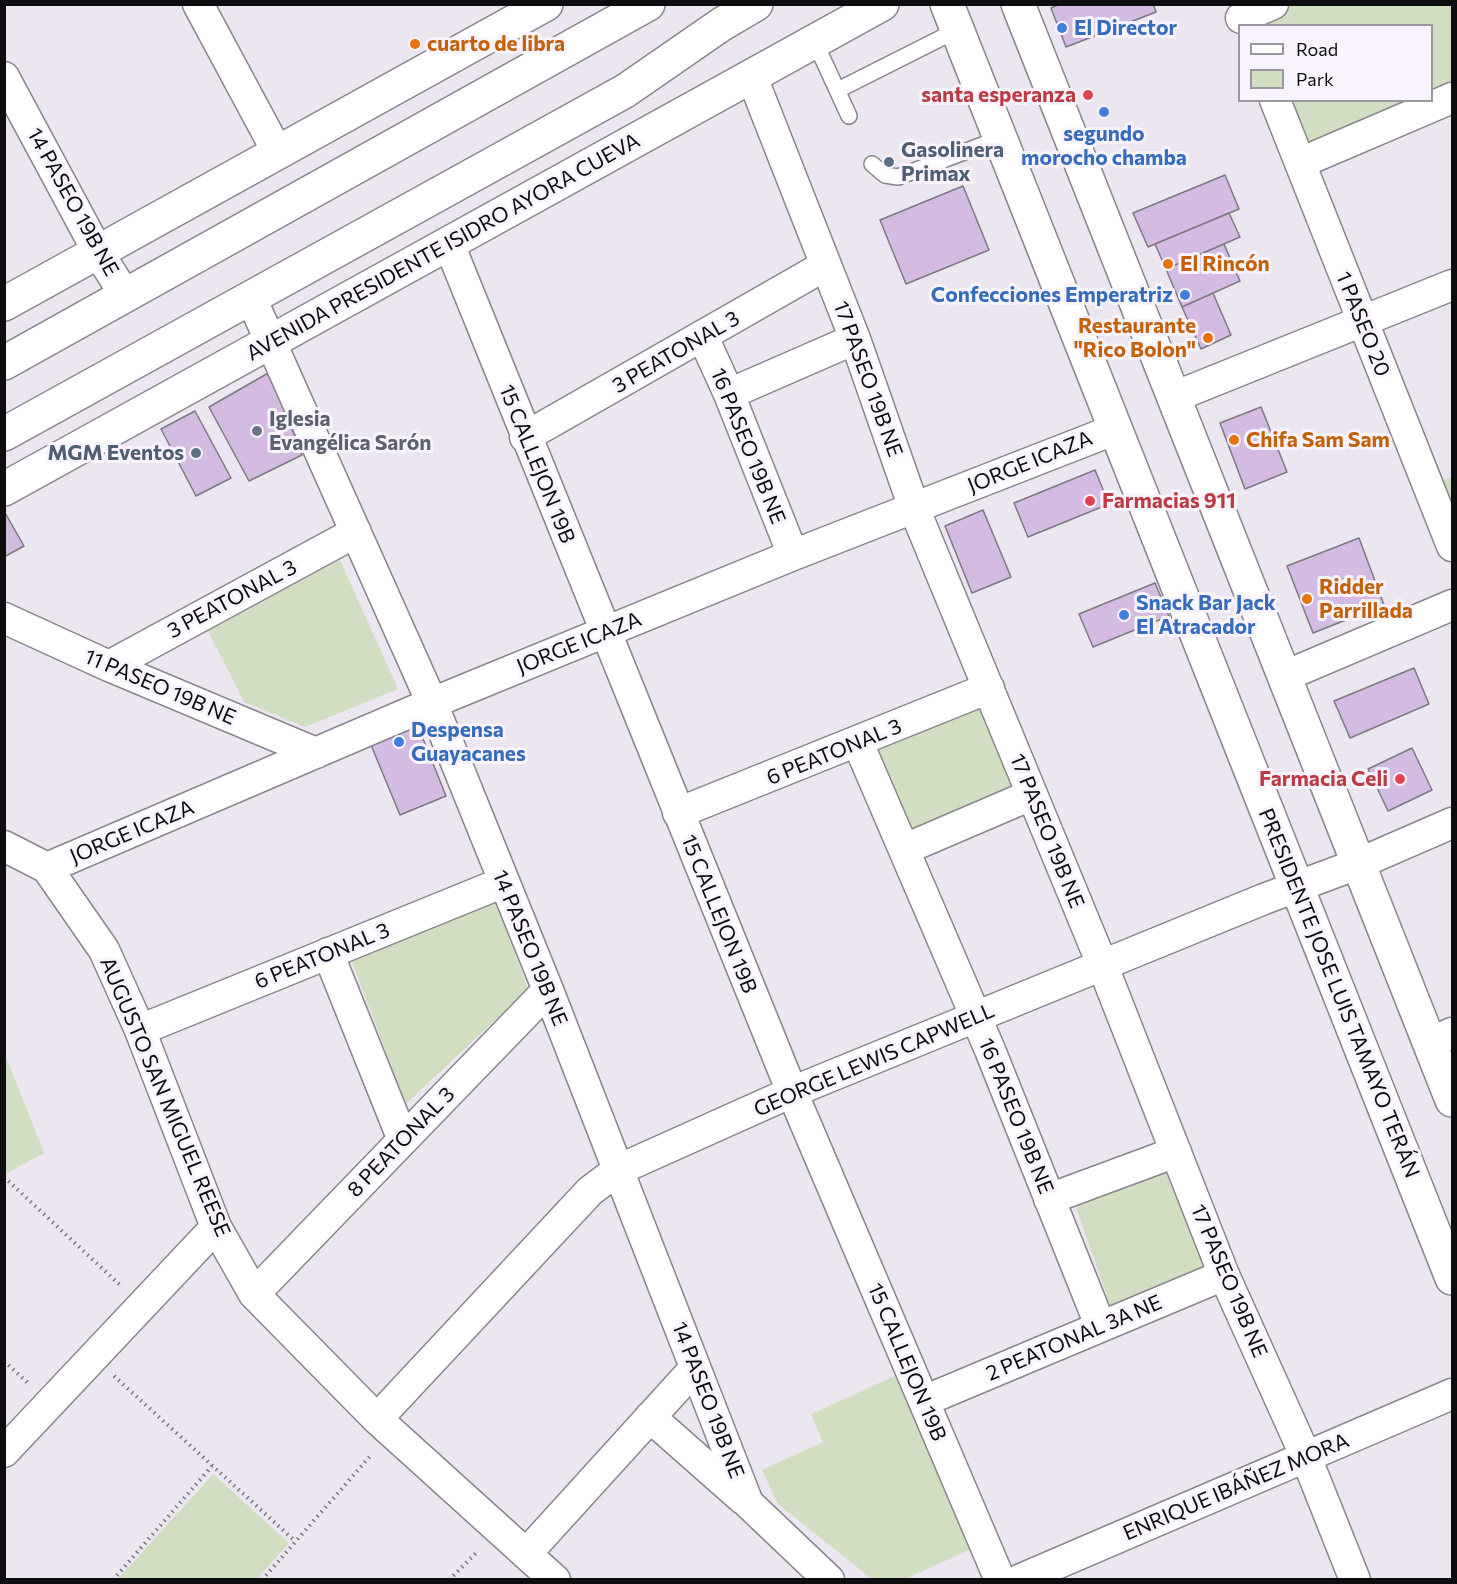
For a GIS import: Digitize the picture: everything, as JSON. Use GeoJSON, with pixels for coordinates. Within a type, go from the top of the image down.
{"type":"FeatureCollection","features":[{"type":"Feature","properties":{"kind":"main road"},"geometry":{"type":"LineString","coordinates":[[4,304],[546,4]]}},
{"type":"Feature","properties":{"kind":"main road"},"geometry":{"type":"LineString","coordinates":[[4,363],[648,4]]}},
{"type":"Feature","properties":{"kind":"main road"},"geometry":{"type":"LineString","coordinates":[[4,434],[625,91],[722,24],[756,4]]}},
{"type":"Feature","properties":{"kind":"main road","name":"AVENIDA PRESIDENTE ISIDRO AYORA CUEVA"},"geometry":{"type":"LineString","coordinates":[[4,489],[882,4]]}},
{"type":"Feature","properties":{"kind":"main road"},"geometry":{"type":"LineString","coordinates":[[1018,4],[1360,863],[1441,1038],[1452,1100]]}},
{"type":"Feature","properties":{"kind":"main road","name":"PRESIDENTE JOSE LUIS TAMAYO TERÁN"},"geometry":{"type":"LineString","coordinates":[[952,17],[1452,1278]]}},
{"type":"Feature","properties":{"kind":"street"},"geometry":{"type":"LineString","coordinates":[[198,4],[278,153]]}},
{"type":"Feature","properties":{"kind":"street"},"geometry":{"type":"LineString","coordinates":[[1241,16],[1273,4]]}},
{"type":"Feature","properties":{"kind":"street","name":"17 PASEO 19B NE"},"geometry":{"type":"LineString","coordinates":[[752,76],[855,339],[914,508],[1102,964],[1224,1275],[1306,1457],[1355,1580]]}},
{"type":"Feature","properties":{"kind":"street","name":"14 PASEO 19B NE"},"geometry":{"type":"LineString","coordinates":[[4,77],[99,252],[125,295]]}},
{"type":"Feature","properties":{"kind":"street"},"geometry":{"type":"LineString","coordinates":[[1300,163],[1452,98]]}},
{"type":"Feature","properties":{"kind":"street","name":"1 PASEO 20"},"geometry":{"type":"LineString","coordinates":[[1276,102],[1362,320],[1440,482],[1452,546]]}},
{"type":"Feature","properties":{"kind":"street","name":"15 CALLEJON 19B"},"geometry":{"type":"LineString","coordinates":[[449,244],[525,437],[607,633],[792,1092],[1000,1580]]}},
{"type":"Feature","properties":{"kind":"street","name":"3 PEATONAL 3"},"geometry":{"type":"LineString","coordinates":[[525,437],[826,265]]}},
{"type":"Feature","properties":{"kind":"street"},"geometry":{"type":"LineString","coordinates":[[1174,397],[1452,285]]}},
{"type":"Feature","properties":{"kind":"street","name":"14 PASEO 19B NE"},"geometry":{"type":"LineString","coordinates":[[251,298],[432,703],[548,990],[748,1503],[829,1580]]}},
{"type":"Feature","properties":{"kind":"street","name":"16 PASEO 19B NE"},"geometry":{"type":"LineString","coordinates":[[703,337],[729,394],[793,555]]}},
{"type":"Feature","properties":{"kind":"street"},"geometry":{"type":"LineString","coordinates":[[729,394],[855,339]]}},
{"type":"Feature","properties":{"kind":"street","name":"JORGE ICAZA"},"geometry":{"type":"LineString","coordinates":[[47,868],[432,703],[793,555],[1116,429]]}},
{"type":"Feature","properties":{"kind":"street","name":"3 PEATONAL 3"},"geometry":{"type":"LineString","coordinates":[[108,666],[356,532]]}},
{"type":"Feature","properties":{"kind":"street"},"geometry":{"type":"LineString","coordinates":[[1285,676],[1452,605]]}},
{"type":"Feature","properties":{"kind":"street","name":"11 PASEO 19B NE"},"geometry":{"type":"LineString","coordinates":[[4,618],[108,666],[316,753]]}},
{"type":"Feature","properties":{"kind":"street","name":"6 PEATONAL 3"},"geometry":{"type":"LineString","coordinates":[[678,813],[858,743],[989,688]]}},
{"type":"Feature","properties":{"kind":"street","name":"16 PASEO 19B NE"},"geometry":{"type":"LineString","coordinates":[[858,743],[976,1018],[1100,1326]]}},
{"type":"Feature","properties":{"kind":"street"},"geometry":{"type":"LineString","coordinates":[[905,849],[1031,795]]}},
{"type":"Feature","properties":{"kind":"street","name":"GEORGE LEWIS CAPWELL"},"geometry":{"type":"LineString","coordinates":[[384,1425],[590,1191],[618,1170],[792,1092],[976,1018],[1102,964],[1360,863],[1452,823]]}},
{"type":"Feature","properties":{"kind":"street","name":"AUGUSTO SAN MIGUEL REESE"},"geometry":{"type":"LineString","coordinates":[[4,846],[47,868],[104,950],[140,1030],[216,1227],[254,1294],[384,1425],[555,1580]]}},
{"type":"Feature","properties":{"kind":"street","name":"6 PEATONAL 3"},"geometry":{"type":"LineString","coordinates":[[140,1030],[504,882]]}},
{"type":"Feature","properties":{"kind":"street"},"geometry":{"type":"LineString","coordinates":[[328,953],[403,1140]]}},
{"type":"Feature","properties":{"kind":"street","name":"8 PEATONAL 3"},"geometry":{"type":"LineString","coordinates":[[254,1294],[548,990]]}},
{"type":"Feature","properties":{"kind":"street"},"geometry":{"type":"LineString","coordinates":[[1049,1199],[1176,1152]]}},
{"type":"Feature","properties":{"kind":"street"},"geometry":{"type":"LineString","coordinates":[[4,1452],[216,1227]]}},
{"type":"Feature","properties":{"kind":"street","name":"2 PEATONAL 3A NE"},"geometry":{"type":"LineString","coordinates":[[924,1401],[1224,1275]]}},
{"type":"Feature","properties":{"kind":"street"},"geometry":{"type":"LineString","coordinates":[[526,1554],[695,1368]]}},
{"type":"Feature","properties":{"kind":"street","name":"ENRIQUE IBÁÑEZ MORA"},"geometry":{"type":"LineString","coordinates":[[1019,1580],[1452,1394]]}},
{"type":"Feature","properties":{"kind":"street"},"geometry":{"type":"LineString","coordinates":[[650,1417],[748,1503]]}},
{"type":"Feature","properties":{"kind":"lane"},"geometry":{"type":"LineString","coordinates":[[837,90],[952,17]]}},
{"type":"Feature","properties":{"kind":"lane"},"geometry":{"type":"LineString","coordinates":[[815,42],[849,116]]}},
{"type":"Feature","properties":{"kind":"lane"},"geometry":{"type":"LineString","coordinates":[[872,164],[885,175],[898,177],[1001,138]]}},
{"type":"Feature","properties":{"kind":"path"},"geometry":{"type":"LineString","coordinates":[[4,1177],[142,1306]]}},
{"type":"Feature","properties":{"kind":"path"},"geometry":{"type":"LineString","coordinates":[[93,1358],[295,1541]]}},
{"type":"Feature","properties":{"kind":"path"},"geometry":{"type":"LineString","coordinates":[[262,1580],[295,1541],[384,1425]]}},
{"type":"Feature","properties":{"kind":"path"},"geometry":{"type":"LineString","coordinates":[[113,1580],[212,1466]]}},
{"type":"Feature","properties":{"kind":"path"},"geometry":{"type":"LineString","coordinates":[[449,1580],[501,1530]]}},
{"type":"Feature","properties":{"kind":"green space"},"geometry":{"type":"Polygon","coordinates":[[[1273,5],[1452,5],[1452,98],[1300,163],[1275,102],[1433,102],[1433,24],[1247,24],[1273,5]]]}},
{"type":"Feature","properties":{"kind":"green space"},"geometry":{"type":"Polygon","coordinates":[[[1452,477],[1452,546],[1429,486],[1452,477]]]}},
{"type":"Feature","properties":{"kind":"green space"},"geometry":{"type":"Polygon","coordinates":[[[340,560],[398,689],[305,727],[244,702],[208,631],[340,560]]]}},
{"type":"Feature","properties":{"kind":"green space"},"geometry":{"type":"Polygon","coordinates":[[[989,688],[1031,795],[905,849],[858,743],[989,688]]]}},
{"type":"Feature","properties":{"kind":"green space"},"geometry":{"type":"Polygon","coordinates":[[[493,895],[528,989],[406,1104],[350,957],[493,895]]]}},
{"type":"Feature","properties":{"kind":"green space"},"geometry":{"type":"Polygon","coordinates":[[[4,1052],[44,1153],[7,1173],[4,1170],[4,1052]]]}},
{"type":"Feature","properties":{"kind":"green space"},"geometry":{"type":"Polygon","coordinates":[[[1172,1164],[1209,1268],[1112,1310],[1073,1199],[1172,1164]]]}},
{"type":"Feature","properties":{"kind":"green space"},"geometry":{"type":"Polygon","coordinates":[[[895,1376],[973,1548],[905,1579],[872,1579],[778,1504],[762,1470],[823,1442],[811,1414],[895,1376]]]}},
{"type":"Feature","properties":{"kind":"green space"},"geometry":{"type":"Polygon","coordinates":[[[213,1474],[289,1543],[257,1579],[118,1579],[213,1474]]]}},
{"type":"Feature","properties":{"kind":"building"},"geometry":{"type":"Polygon","coordinates":[[[1060,4],[1153,4],[1156,12],[1066,47],[1051,8],[1060,4]]]}},
{"type":"Feature","properties":{"kind":"building"},"geometry":{"type":"Polygon","coordinates":[[[1225,175],[1239,209],[1148,247],[1133,213],[1225,175]]]}},
{"type":"Feature","properties":{"kind":"building"},"geometry":{"type":"Polygon","coordinates":[[[963,186],[989,250],[906,284],[880,220],[963,186]]]}},
{"type":"Feature","properties":{"kind":"building"},"geometry":{"type":"Polygon","coordinates":[[[1229,213],[1240,237],[1166,269],[1155,244],[1229,213]]]}},
{"type":"Feature","properties":{"kind":"building"},"geometry":{"type":"Polygon","coordinates":[[[1224,244],[1240,281],[1182,307],[1166,269],[1224,244]]]}},
{"type":"Feature","properties":{"kind":"building"},"geometry":{"type":"Polygon","coordinates":[[[1213,293],[1231,335],[1201,349],[1182,307],[1213,293]]]}},
{"type":"Feature","properties":{"kind":"building","name":"Iglesia Evangélica Sarón"},"geometry":{"type":"Polygon","coordinates":[[[270,372],[302,455],[249,481],[209,407],[270,372]]]}},
{"type":"Feature","properties":{"kind":"building"},"geometry":{"type":"Polygon","coordinates":[[[1261,407],[1287,472],[1245,489],[1220,423],[1261,407]]]}},
{"type":"Feature","properties":{"kind":"building","name":"MGM Eventos"},"geometry":{"type":"Polygon","coordinates":[[[195,411],[231,478],[196,496],[161,429],[195,411]]]}},
{"type":"Feature","properties":{"kind":"building"},"geometry":{"type":"Polygon","coordinates":[[[1095,470],[1109,504],[1028,537],[1014,503],[1095,470]]]}},
{"type":"Feature","properties":{"kind":"building"},"geometry":{"type":"Polygon","coordinates":[[[983,510],[1011,577],[972,593],[945,526],[983,510]]]}},
{"type":"Feature","properties":{"kind":"building"},"geometry":{"type":"Polygon","coordinates":[[[4,511],[24,546],[4,557],[4,511]]]}},
{"type":"Feature","properties":{"kind":"building"},"geometry":{"type":"Polygon","coordinates":[[[1359,538],[1384,605],[1313,633],[1287,566],[1359,538]]]}},
{"type":"Feature","properties":{"kind":"building","name":"Snack Bar Jack El Atracador"},"geometry":{"type":"Polygon","coordinates":[[[1155,583],[1169,616],[1093,647],[1079,614],[1155,583]]]}},
{"type":"Feature","properties":{"kind":"building"},"geometry":{"type":"Polygon","coordinates":[[[1414,668],[1429,704],[1350,738],[1334,701],[1414,668]]]}},
{"type":"Feature","properties":{"kind":"building"},"geometry":{"type":"Polygon","coordinates":[[[418,726],[446,796],[400,815],[371,745],[418,726]]]}},
{"type":"Feature","properties":{"kind":"building","name":"Farmacia Celi"},"geometry":{"type":"Polygon","coordinates":[[[1412,748],[1432,790],[1388,811],[1368,769],[1412,748]]]}},
{"type":"Feature","properties":{"kind":"place","name":"El Director"},"geometry":{"type":"Point","coordinates":[1062,28]}},
{"type":"Feature","properties":{"kind":"place","name":"cuarto de libra"},"geometry":{"type":"Point","coordinates":[415,44]}},
{"type":"Feature","properties":{"kind":"place","name":"santa esperanza"},"geometry":{"type":"Point","coordinates":[1088,95]}},
{"type":"Feature","properties":{"kind":"place","name":"segundo morocho chamba"},"geometry":{"type":"Point","coordinates":[1104,112]}},
{"type":"Feature","properties":{"kind":"place","name":"Gasolinera Primax"},"geometry":{"type":"Point","coordinates":[889,162]}},
{"type":"Feature","properties":{"kind":"place","name":"El Rincón"},"geometry":{"type":"Point","coordinates":[1168,264]}},
{"type":"Feature","properties":{"kind":"place","name":"Confecciones Emperatriz"},"geometry":{"type":"Point","coordinates":[1185,295]}},
{"type":"Feature","properties":{"kind":"place","name":"Restaurante \"Rico Bolon\""},"geometry":{"type":"Point","coordinates":[1208,338]}},
{"type":"Feature","properties":{"kind":"place","name":"Iglesia Evangélica Sarón"},"geometry":{"type":"Point","coordinates":[257,431]}},
{"type":"Feature","properties":{"kind":"place","name":"Chifa Sam Sam"},"geometry":{"type":"Point","coordinates":[1234,440]}},
{"type":"Feature","properties":{"kind":"place","name":"MGM Eventos"},"geometry":{"type":"Point","coordinates":[196,453]}},
{"type":"Feature","properties":{"kind":"place","name":"Farmacias 911"},"geometry":{"type":"Point","coordinates":[1090,501]}},
{"type":"Feature","properties":{"kind":"place","name":"Ridder Parrillada"},"geometry":{"type":"Point","coordinates":[1307,599]}},
{"type":"Feature","properties":{"kind":"place","name":"Snack Bar Jack El Atracador"},"geometry":{"type":"Point","coordinates":[1124,615]}},
{"type":"Feature","properties":{"kind":"place","name":"Despensa Guayacanes"},"geometry":{"type":"Point","coordinates":[399,742]}},
{"type":"Feature","properties":{"kind":"place","name":"Farmacia Celi"},"geometry":{"type":"Point","coordinates":[1400,779]}}]}
